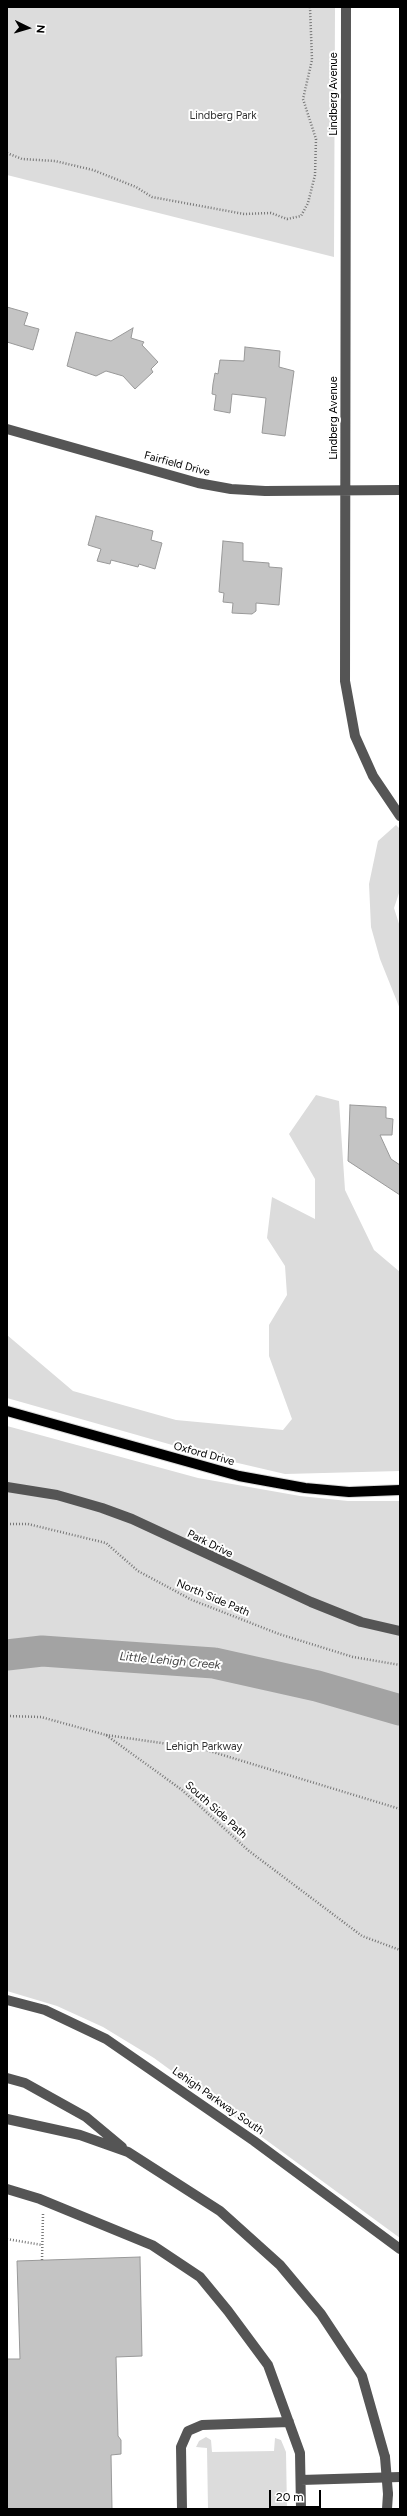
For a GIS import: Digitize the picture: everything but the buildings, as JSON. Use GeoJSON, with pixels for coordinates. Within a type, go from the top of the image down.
{"type":"FeatureCollection","features":[{"type":"Feature","properties":{"kind":"main road","name":"Oxford Drive"},"geometry":{"type":"LineString","coordinates":[[7,1411],[239,1476],[305,1488],[349,1492],[400,1490]]}},
{"type":"Feature","properties":{"kind":"street","name":"Lindberg Avenue"},"geometry":{"type":"LineString","coordinates":[[346,7],[345,682],[348,705],[356,736],[373,776],[400,816]]}},
{"type":"Feature","properties":{"kind":"street","name":"Fairfield Drive"},"geometry":{"type":"LineString","coordinates":[[7,429],[198,483],[265,491],[346,489],[400,490]]}},
{"type":"Feature","properties":{"kind":"street","name":"Park Drive"},"geometry":{"type":"LineString","coordinates":[[7,1487],[57,1495],[102,1508],[132,1519],[311,1602],[361,1622],[400,1631]]}},
{"type":"Feature","properties":{"kind":"street","name":"Lehigh Parkway South"},"geometry":{"type":"LineString","coordinates":[[7,2000],[45,2010],[76,2023],[106,2039],[254,2141],[400,2249]]}},
{"type":"Feature","properties":{"kind":"street"},"geometry":{"type":"LineString","coordinates":[[7,2078],[25,2083],[86,2117],[128,2152],[220,2211],[280,2265],[321,2314],[362,2376],[385,2457],[388,2494],[387,2509]]}},
{"type":"Feature","properties":{"kind":"street"},"geometry":{"type":"LineString","coordinates":[[7,2119],[80,2135],[128,2152]]}},
{"type":"Feature","properties":{"kind":"street"},"geometry":{"type":"LineString","coordinates":[[7,2189],[40,2199],[152,2245],[200,2277],[228,2311],[268,2365],[300,2453],[302,2480],[301,2509]]}},
{"type":"Feature","properties":{"kind":"street"},"geometry":{"type":"LineString","coordinates":[[182,2509],[181,2447],[188,2431],[202,2426],[289,2422]]}},
{"type":"Feature","properties":{"kind":"street"},"geometry":{"type":"LineString","coordinates":[[302,2480],[400,2477]]}},
{"type":"Feature","properties":{"kind":"path"},"geometry":{"type":"LineString","coordinates":[[7,153],[22,159],[55,161],[93,170],[136,187],[152,197],[244,214],[271,213],[287,219],[301,216],[308,203],[315,175],[316,139],[303,99],[312,60],[310,7]]}},
{"type":"Feature","properties":{"kind":"path","name":"North Side Path"},"geometry":{"type":"LineString","coordinates":[[7,1524],[28,1524],[106,1543],[138,1571],[192,1600],[287,1636],[353,1657],[400,1665]]}},
{"type":"Feature","properties":{"kind":"path","name":"South Side Path"},"geometry":{"type":"LineString","coordinates":[[7,1716],[41,1718],[106,1735],[182,1790],[249,1851],[362,1936],[400,1950]]}},
{"type":"Feature","properties":{"kind":"path"},"geometry":{"type":"LineString","coordinates":[[106,1735],[203,1749],[400,1809]]}},
{"type":"Feature","properties":{"kind":"path"},"geometry":{"type":"LineString","coordinates":[[42,2260],[43,2210]]}},
{"type":"Feature","properties":{"kind":"path"},"geometry":{"type":"LineString","coordinates":[[7,2239],[42,2245]]}},
{"type":"Feature","properties":{"kind":"green space","name":"Lindberg Park"},"geometry":{"type":"Polygon","coordinates":[[[7,7],[335,7],[334,257],[7,175],[7,7]]]}},
{"type":"Feature","properties":{"kind":"green space"},"geometry":{"type":"Polygon","coordinates":[[[396,825],[400,829],[400,890],[394,908],[400,927],[400,1009],[380,959],[371,927],[369,884],[378,841],[396,825]]]}},
{"type":"Feature","properties":{"kind":"green space"},"geometry":{"type":"Polygon","coordinates":[[[316,1095],[339,1101],[345,1190],[374,1250],[400,1272],[400,1471],[285,1474],[225,1460],[7,1398],[7,1335],[73,1391],[176,1420],[283,1430],[292,1419],[269,1356],[269,1325],[287,1295],[285,1266],[267,1238],[272,1197],[315,1219],[315,1179],[289,1134],[316,1095]]]}},
{"type":"Feature","properties":{"kind":"green space","name":"Lehigh Parkway"},"geometry":{"type":"Polygon","coordinates":[[[7,1426],[198,1478],[300,1496],[348,1501],[400,1501],[400,2238],[154,2058],[103,2027],[57,2006],[7,1991],[7,1426]]]}},
{"type":"Feature","properties":{"kind":"green space"},"geometry":{"type":"Polygon","coordinates":[[[206,2437],[211,2440],[212,2452],[274,2451],[275,2438],[281,2440],[286,2452],[287,2509],[208,2509],[207,2448],[196,2447],[199,2441],[206,2437]]]}},
{"type":"Feature","properties":{"kind":"waterway","name":"Little Lehigh Creek"},"geometry":{"type":"LineString","coordinates":[[7,1655],[42,1651],[214,1663],[317,1686],[400,1710]]}}]}
